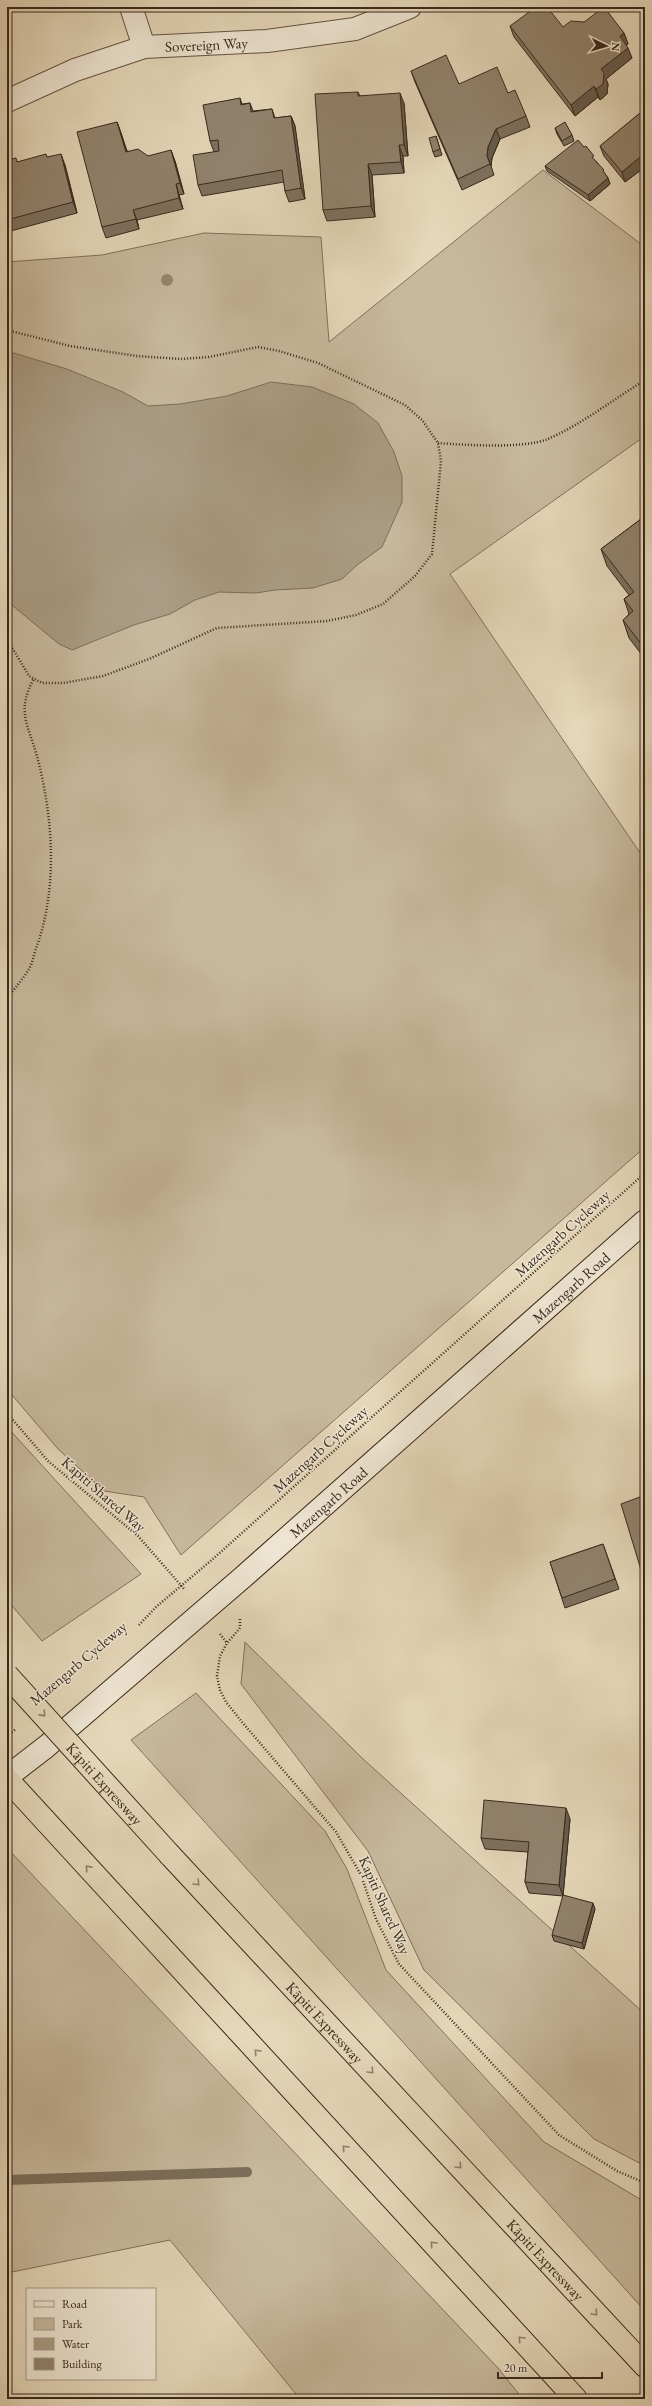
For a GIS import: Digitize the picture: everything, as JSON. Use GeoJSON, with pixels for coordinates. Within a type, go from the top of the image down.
{"type":"FeatureCollection","features":[{"type":"Feature","properties":{"kind":"highway","name":"Kāpiti Expressway"},"geometry":{"type":"LineString","coordinates":[[7,1675],[170,1855],[645,2366]]}},
{"type":"Feature","properties":{"kind":"highway"},"geometry":{"type":"LineString","coordinates":[[7,1778],[576,2399]]}},
{"type":"Feature","properties":{"kind":"main road"},"geometry":{"type":"LineString","coordinates":[[131,7],[144,47]]}},
{"type":"Feature","properties":{"kind":"main road","name":"Sovereign Way"},"geometry":{"type":"LineString","coordinates":[[7,101],[75,70],[144,47],[268,41],[355,29],[410,7]]}},
{"type":"Feature","properties":{"kind":"main road","name":"Mazengarb Road"},"geometry":{"type":"LineString","coordinates":[[7,1778],[47,1746],[230,1588],[645,1221]]}},
{"type":"Feature","properties":{"kind":"path"},"geometry":{"type":"LineString","coordinates":[[7,330],[70,346],[137,356],[181,359],[209,357],[258,347],[279,351],[318,363],[406,405],[422,420],[438,443],[441,461],[440,484],[432,554],[415,576],[383,604],[356,615],[327,621],[217,628],[149,659],[103,676],[63,684],[42,683],[29,676],[7,639]]}},
{"type":"Feature","properties":{"kind":"path"},"geometry":{"type":"LineString","coordinates":[[438,443],[510,445],[547,439],[583,419],[645,380]]}},
{"type":"Feature","properties":{"kind":"path"},"geometry":{"type":"LineString","coordinates":[[7,998],[29,968],[44,926],[50,887],[51,848],[46,804],[37,756],[25,724],[23,710],[26,693],[34,678]]}},
{"type":"Feature","properties":{"kind":"path","name":"Mazengarb Cycleway"},"geometry":{"type":"LineString","coordinates":[[135,1628],[181,1585],[220,1554],[645,1173]]}},
{"type":"Feature","properties":{"kind":"path","name":"Kapiti Shared Way"},"geometry":{"type":"LineString","coordinates":[[7,1413],[48,1460],[138,1536],[186,1592]]}},
{"type":"Feature","properties":{"kind":"path","name":"Kapiti Shared Way"},"geometry":{"type":"LineString","coordinates":[[240,1612],[240,1628],[227,1643],[220,1656],[217,1676],[226,1702],[336,1832],[361,1875],[376,1919],[399,1964],[559,2135],[617,2171],[645,2183]]}},
{"type":"Feature","properties":{"kind":"path"},"geometry":{"type":"LineString","coordinates":[[218,1631],[227,1643]]}},
{"type":"Feature","properties":{"kind":"path"},"geometry":{"type":"LineString","coordinates":[[7,1736],[19,1727]]}},
{"type":"Feature","properties":{"kind":"green space"},"geometry":{"type":"Polygon","coordinates":[[[543,170],[645,247],[645,436],[450,574],[645,860],[645,1147],[181,1555],[144,1497],[104,1491],[58,1449],[7,1389],[7,262],[102,255],[204,233],[321,237],[329,342],[543,170]]]}},
{"type":"Feature","properties":{"kind":"green space"},"geometry":{"type":"Polygon","coordinates":[[[7,1427],[141,1574],[42,1641],[7,1600],[7,1427]]]}},
{"type":"Feature","properties":{"kind":"green space"},"geometry":{"type":"Polygon","coordinates":[[[245,1642],[362,1758],[645,2014],[645,2166],[594,2139],[424,1970],[368,1851],[241,1684],[245,1642]]]}},
{"type":"Feature","properties":{"kind":"green space"},"geometry":{"type":"Polygon","coordinates":[[[196,1693],[325,1831],[347,1869],[386,1970],[544,2142],[645,2202],[645,2311],[131,1740],[196,1693]]]}},
{"type":"Feature","properties":{"kind":"green space"},"geometry":{"type":"Polygon","coordinates":[[[7,1848],[498,2368],[523,2399],[300,2399],[170,2240],[7,2273],[7,1848]]]}},
{"type":"Feature","properties":{"kind":"water"},"geometry":{"type":"Polygon","coordinates":[[[7,351],[67,369],[123,392],[148,406],[180,404],[227,396],[271,382],[312,387],[354,404],[378,423],[394,452],[402,476],[402,502],[382,547],[357,565],[342,579],[313,588],[275,590],[256,593],[219,592],[195,600],[170,614],[134,625],[72,650],[59,644],[7,601],[7,351]]]}},
{"type":"Feature","properties":{"kind":"building"},"geometry":{"type":"Polygon","coordinates":[[[536,7],[547,7],[563,27],[571,21],[584,22],[604,7],[624,33],[620,36],[628,48],[601,69],[604,73],[603,84],[596,89],[594,86],[571,105],[510,26],[536,7]]]}},
{"type":"Feature","properties":{"kind":"building"},"geometry":{"type":"Polygon","coordinates":[[[446,55],[459,84],[497,67],[508,93],[515,90],[526,116],[496,129],[488,147],[487,156],[490,164],[458,179],[411,71],[446,55]]]}},
{"type":"Feature","properties":{"kind":"building"},"geometry":{"type":"Polygon","coordinates":[[[358,92],[358,96],[400,93],[404,145],[399,145],[401,162],[368,164],[371,206],[323,210],[315,94],[358,92]]]}},
{"type":"Feature","properties":{"kind":"building"},"geometry":{"type":"Polygon","coordinates":[[[240,98],[241,105],[250,103],[251,112],[272,109],[274,118],[291,116],[301,188],[285,191],[282,170],[198,185],[193,155],[219,151],[218,140],[210,141],[203,105],[240,98]]]}},
{"type":"Feature","properties":{"kind":"building"},"geometry":{"type":"Polygon","coordinates":[[[645,109],[645,153],[622,172],[600,146],[645,109]]]}},
{"type":"Feature","properties":{"kind":"building"},"geometry":{"type":"Polygon","coordinates":[[[117,122],[126,152],[138,149],[148,156],[171,150],[180,183],[176,184],[179,198],[133,210],[136,219],[102,227],[77,132],[117,122]]]}},
{"type":"Feature","properties":{"kind":"building"},"geometry":{"type":"Polygon","coordinates":[[[565,122],[572,135],[562,141],[555,128],[565,122]]]}},
{"type":"Feature","properties":{"kind":"building"},"geometry":{"type":"Polygon","coordinates":[[[436,136],[440,149],[433,152],[429,138],[436,136]]]}},
{"type":"Feature","properties":{"kind":"building"},"geometry":{"type":"Polygon","coordinates":[[[578,140],[584,147],[586,146],[594,156],[592,157],[604,170],[603,171],[608,178],[588,195],[545,166],[578,140]]]}},
{"type":"Feature","properties":{"kind":"building"},"geometry":{"type":"Polygon","coordinates":[[[46,154],[47,157],[61,154],[73,202],[7,220],[7,160],[16,158],[17,162],[46,154]]]}},
{"type":"Feature","properties":{"kind":"building"},"geometry":{"type":"Polygon","coordinates":[[[645,516],[645,649],[623,620],[633,611],[624,599],[634,592],[601,549],[645,516]]]}},
{"type":"Feature","properties":{"kind":"building"},"geometry":{"type":"Polygon","coordinates":[[[645,1495],[645,1583],[621,1504],[645,1495]]]}},
{"type":"Feature","properties":{"kind":"building"},"geometry":{"type":"Polygon","coordinates":[[[603,1544],[615,1579],[562,1598],[550,1562],[603,1544]]]}},
{"type":"Feature","properties":{"kind":"building"},"geometry":{"type":"Polygon","coordinates":[[[484,1800],[566,1808],[559,1885],[525,1882],[529,1842],[481,1838],[484,1800]]]}},
{"type":"Feature","properties":{"kind":"building"},"geometry":{"type":"Polygon","coordinates":[[[563,1895],[593,1903],[582,1943],[552,1935],[563,1895]]]}},
{"type":"Feature","properties":{"kind":"waterway"},"geometry":{"type":"LineString","coordinates":[[7,2180],[247,2172]]}}]}
